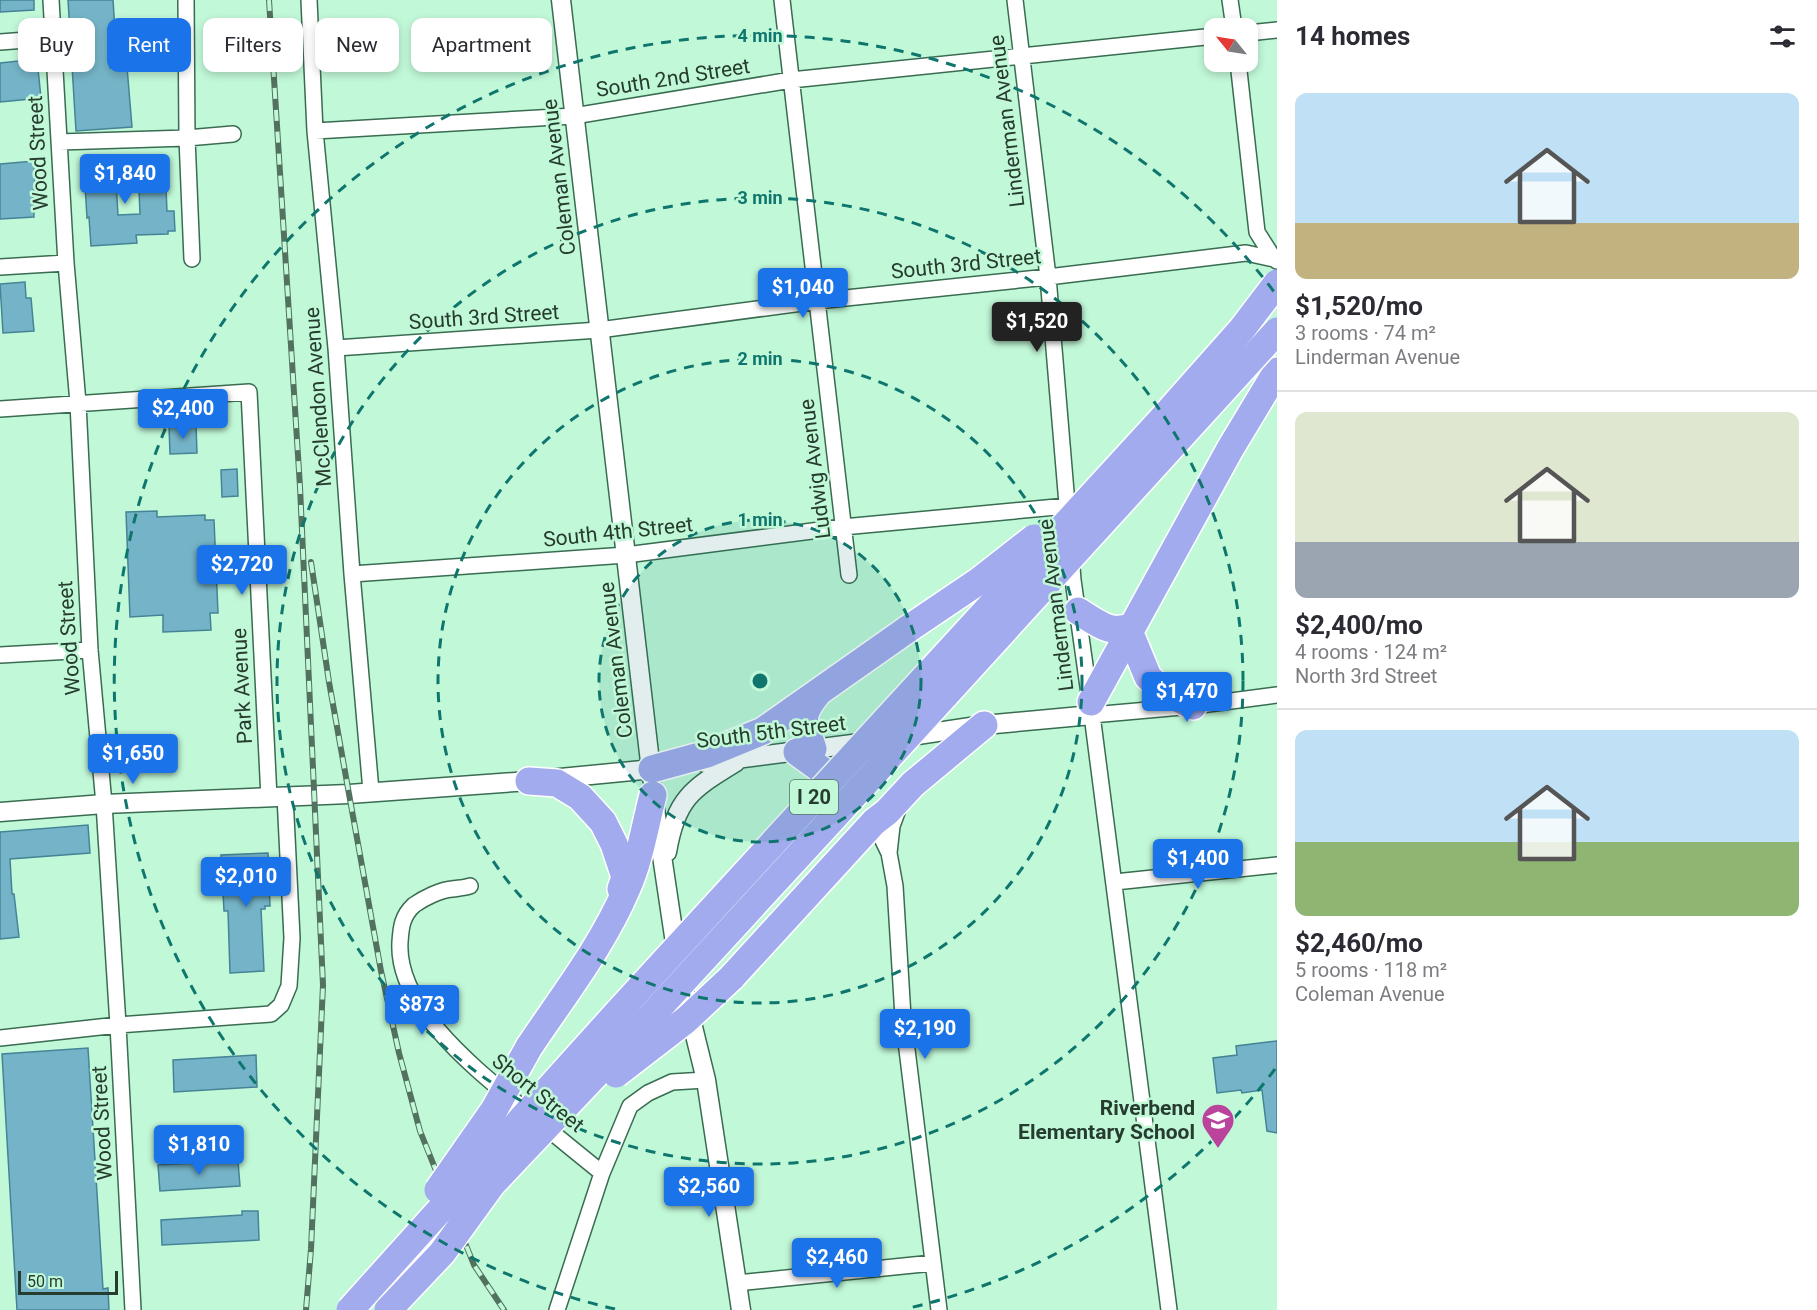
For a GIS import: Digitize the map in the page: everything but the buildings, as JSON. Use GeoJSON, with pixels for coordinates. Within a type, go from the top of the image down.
{"type":"FeatureCollection","features":[{"type":"Feature","properties":{"kind":"highway","name":"I 20"},"geometry":{"type":"LineString","coordinates":[[350,1310],[618,1011],[1242,329],[1276,268]]}},
{"type":"Feature","properties":{"kind":"highway","name":"I 20"},"geometry":{"type":"LineString","coordinates":[[388,1310],[442,1252],[492,1184],[693,971],[1277,331]]}},
{"type":"Feature","properties":{"kind":"highway"},"geometry":{"type":"LineString","coordinates":[[1091,708],[1130,628],[1230,449],[1277,371]]}},
{"type":"Feature","properties":{"kind":"highway"},"geometry":{"type":"LineString","coordinates":[[368,1290],[494,1110],[529,1047],[606,931],[628,887],[637,859],[652,782],[707,754],[763,731],[817,694],[980,581],[1043,531],[1130,454]]}},
{"type":"Feature","properties":{"kind":"highway"},"geometry":{"type":"LineString","coordinates":[[1078,611],[1112,630],[1130,628]]}},
{"type":"Feature","properties":{"kind":"highway"},"geometry":{"type":"LineString","coordinates":[[1130,628],[1139,658],[1148,677],[1163,691],[1193,706]]}},
{"type":"Feature","properties":{"kind":"highway"},"geometry":{"type":"LineString","coordinates":[[817,694],[804,717],[805,751],[854,794],[874,822]]}},
{"type":"Feature","properties":{"kind":"highway"},"geometry":{"type":"LineString","coordinates":[[492,1184],[628,1063],[686,1020],[731,978],[874,822],[887,812],[913,784],[984,725]]}},
{"type":"Feature","properties":{"kind":"highway"},"geometry":{"type":"LineString","coordinates":[[529,781],[557,783],[580,797],[607,829],[625,877],[606,931]]}},
{"type":"Feature","properties":{"kind":"street","name":"Wood Street"},"geometry":{"type":"LineString","coordinates":[[51,0],[52,18]]}},
{"type":"Feature","properties":{"kind":"street"},"geometry":{"type":"LineString","coordinates":[[186,0],[187,138],[192,259]]}},
{"type":"Feature","properties":{"kind":"street","name":"McClendon Avenue"},"geometry":{"type":"LineString","coordinates":[[309,0],[315,131],[336,348],[352,574],[371,791]]}},
{"type":"Feature","properties":{"kind":"street","name":"Coleman Avenue"},"geometry":{"type":"LineString","coordinates":[[561,0],[652,782],[679,970],[706,1080],[741,1310]]}},
{"type":"Feature","properties":{"kind":"street","name":"Ludwig Avenue"},"geometry":{"type":"LineString","coordinates":[[782,0],[849,576]]}},
{"type":"Feature","properties":{"kind":"street","name":"Linderman Avenue"},"geometry":{"type":"LineString","coordinates":[[1015,0],[1048,277],[1072,580],[1115,882],[1169,1310]]}},
{"type":"Feature","properties":{"kind":"street"},"geometry":{"type":"LineString","coordinates":[[1230,0],[1233,18]]}},
{"type":"Feature","properties":{"kind":"street"},"geometry":{"type":"LineString","coordinates":[[1258,32],[1277,30]]}},
{"type":"Feature","properties":{"kind":"street","name":"South 2nd Street"},"geometry":{"type":"LineString","coordinates":[[315,131],[574,116],[791,80],[1204,37]]}},
{"type":"Feature","properties":{"kind":"street"},"geometry":{"type":"LineString","coordinates":[[0,42],[18,41]]}},
{"type":"Feature","properties":{"kind":"street","name":"Wood Street"},"geometry":{"type":"LineString","coordinates":[[55,72],[66,263],[78,403],[90,650],[104,804],[118,1025],[133,1310]]}},
{"type":"Feature","properties":{"kind":"street"},"geometry":{"type":"LineString","coordinates":[[1239,72],[1257,232],[1276,268]]}},
{"type":"Feature","properties":{"kind":"street"},"geometry":{"type":"LineString","coordinates":[[59,142],[187,138],[232,134]]}},
{"type":"Feature","properties":{"kind":"street","name":"South 3rd Street"},"geometry":{"type":"LineString","coordinates":[[336,348],[599,330],[817,300],[1048,277],[1246,253],[1276,268]]}},
{"type":"Feature","properties":{"kind":"street"},"geometry":{"type":"LineString","coordinates":[[0,267],[66,263]]}},
{"type":"Feature","properties":{"kind":"street","name":"Park Avenue"},"geometry":{"type":"LineString","coordinates":[[0,1038],[118,1025],[264,1016],[279,1008],[289,986],[292,938],[277,797],[249,392],[78,403]]}},
{"type":"Feature","properties":{"kind":"street"},"geometry":{"type":"LineString","coordinates":[[0,409],[78,403]]}},
{"type":"Feature","properties":{"kind":"street","name":"South 4th Street"},"geometry":{"type":"LineString","coordinates":[[352,574],[626,555],[843,527],[1067,506]]}},
{"type":"Feature","properties":{"kind":"street"},"geometry":{"type":"LineString","coordinates":[[0,655],[90,650]]}},
{"type":"Feature","properties":{"kind":"street","name":"South 5th Street"},"geometry":{"type":"LineString","coordinates":[[0,812],[104,804],[277,797],[529,781],[652,782],[743,758],[805,751],[1091,708],[1193,706],[1277,695]]}},
{"type":"Feature","properties":{"kind":"street"},"geometry":{"type":"LineString","coordinates":[[664,868],[671,826],[689,796],[703,783],[743,758]]}},
{"type":"Feature","properties":{"kind":"street"},"geometry":{"type":"LineString","coordinates":[[889,854],[892,826],[905,793]]}},
{"type":"Feature","properties":{"kind":"street"},"geometry":{"type":"LineString","coordinates":[[874,822],[889,854],[895,886],[903,1017],[939,1310]]}},
{"type":"Feature","properties":{"kind":"street"},"geometry":{"type":"LineString","coordinates":[[1115,882],[1277,865]]}},
{"type":"Feature","properties":{"kind":"street","name":"Short Street"},"geometry":{"type":"LineString","coordinates":[[470,886],[449,889],[427,898],[405,915],[401,924],[399,950],[405,977],[420,1005],[449,1044],[602,1173]]}},
{"type":"Feature","properties":{"kind":"street"},"geometry":{"type":"LineString","coordinates":[[557,1310],[602,1173],[630,1106],[648,1093],[672,1082],[706,1080]]}},
{"type":"Feature","properties":{"kind":"street"},"geometry":{"type":"LineString","coordinates":[[737,1283],[933,1263]]}},
{"type":"Feature","properties":{"kind":"railway"},"geometry":{"type":"LineString","coordinates":[[269,0],[300,487],[323,985],[311,1249],[306,1310]]}},
{"type":"Feature","properties":{"kind":"railway"},"geometry":{"type":"LineString","coordinates":[[311,562],[349,794],[381,971],[399,1053],[420,1131],[474,1265],[504,1310]]}},
{"type":"Feature","properties":{"kind":"place","name":"Riverbend Elementary School"},"geometry":{"type":"Point","coordinates":[1218,1149]}}]}
